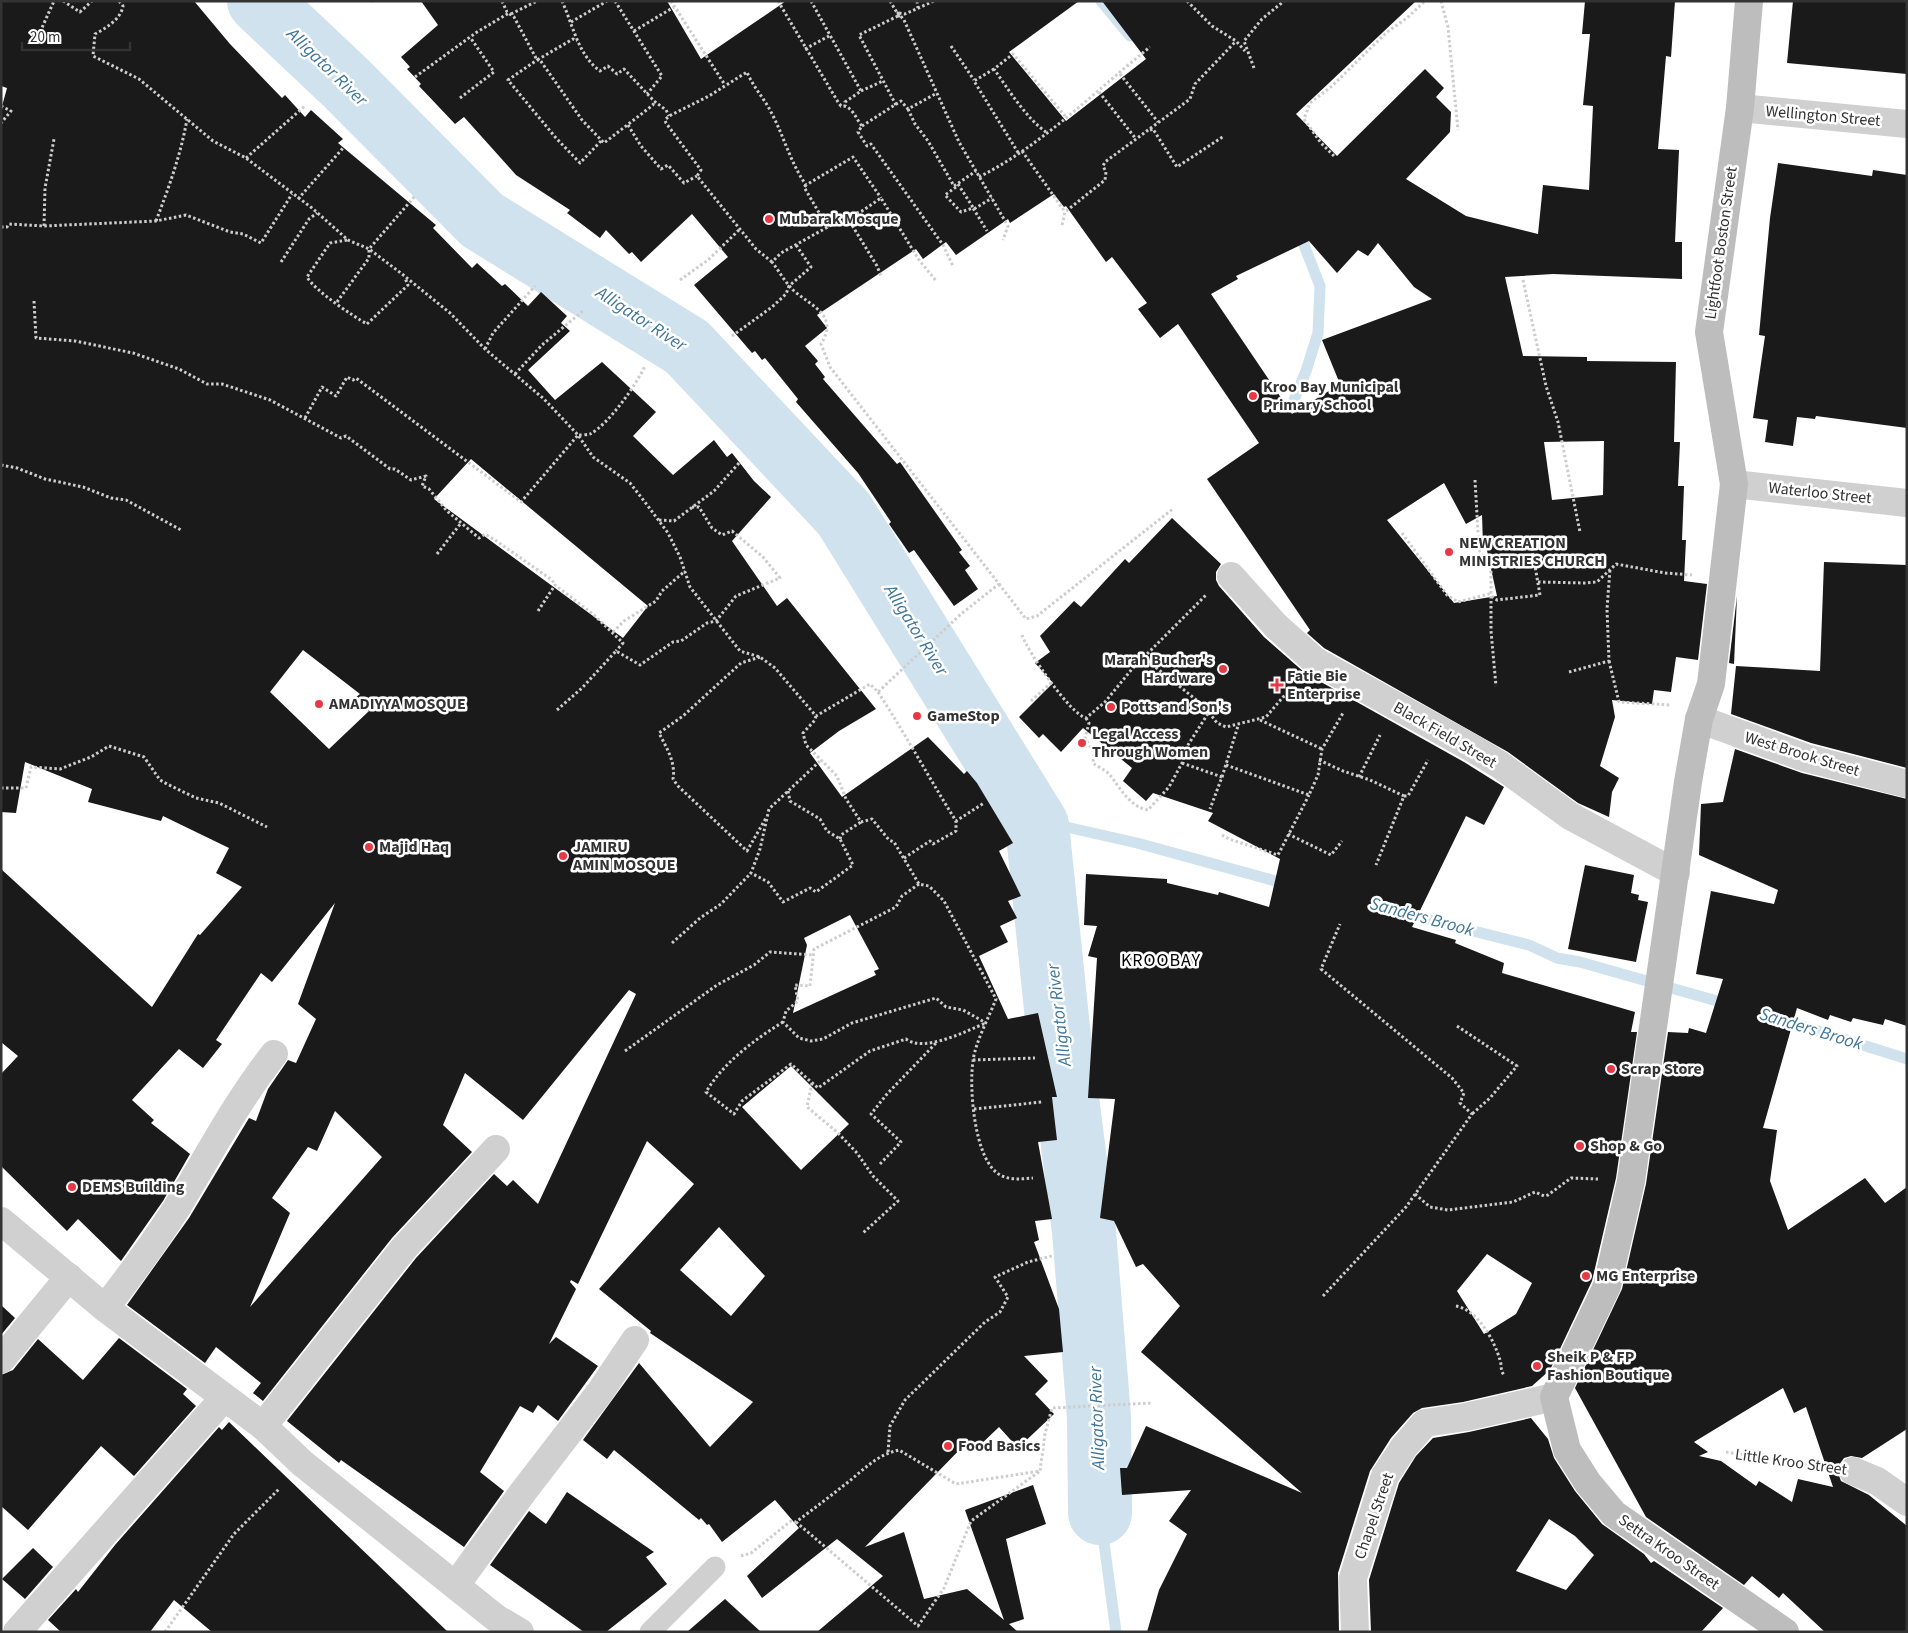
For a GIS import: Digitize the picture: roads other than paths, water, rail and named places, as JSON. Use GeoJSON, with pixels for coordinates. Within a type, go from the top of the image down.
{"type":"FeatureCollection","features":[{"type":"Feature","properties":{"kind":"main road","name":"Lightfoot Boston Street"},"geometry":{"type":"LineString","coordinates":[[1554,1397],[1607,1286],[1631,1181],[1665,944],[1701,714],[1711,684],[1734,484],[1709,332],[1740,108],[1749,1]]}},
{"type":"Feature","properties":{"kind":"main road","name":"Settra Kroo Street"},"geometry":{"type":"LineString","coordinates":[[1554,1397],[1567,1450],[1588,1483],[1614,1514],[1785,1632]]}},
{"type":"Feature","properties":{"kind":"street","name":"Wellington Street"},"geometry":{"type":"LineString","coordinates":[[1740,108],[1907,124]]}},
{"type":"Feature","properties":{"kind":"street","name":"Waterloo Street"},"geometry":{"type":"LineString","coordinates":[[1734,484],[1907,502]]}},
{"type":"Feature","properties":{"kind":"street","name":"Black Field Street"},"geometry":{"type":"LineString","coordinates":[[1231,576],[1276,626],[1315,661],[1500,765],[1570,816],[1676,873]]}},
{"type":"Feature","properties":{"kind":"street","name":"West Brook Street"},"geometry":{"type":"LineString","coordinates":[[1701,714],[1806,758],[1907,784]]}},
{"type":"Feature","properties":{"kind":"street"},"geometry":{"type":"LineString","coordinates":[[105,1308],[148,1251],[176,1208],[224,1125],[274,1054]]}},
{"type":"Feature","properties":{"kind":"street"},"geometry":{"type":"LineString","coordinates":[[263,1426],[404,1248],[496,1149]]}},
{"type":"Feature","properties":{"kind":"street"},"geometry":{"type":"LineString","coordinates":[[1,1221],[105,1308],[224,1399],[263,1426],[302,1463],[496,1618],[520,1632]]}},
{"type":"Feature","properties":{"kind":"street"},"geometry":{"type":"LineString","coordinates":[[1,1360],[68,1277]]}},
{"type":"Feature","properties":{"kind":"street"},"geometry":{"type":"LineString","coordinates":[[456,1585],[523,1492],[600,1392],[635,1340]]}},
{"type":"Feature","properties":{"kind":"street","name":"Chapel Street"},"geometry":{"type":"LineString","coordinates":[[1355,1632],[1353,1578],[1385,1476],[1404,1447],[1425,1423],[1466,1417],[1554,1397]]}},
{"type":"Feature","properties":{"kind":"street"},"geometry":{"type":"LineString","coordinates":[[17,1632],[224,1399]]}},
{"type":"Feature","properties":{"kind":"street","name":"Little Kroo Street"},"geometry":{"type":"LineString","coordinates":[[1853,1471],[1877,1481],[1907,1502]]}},
{"type":"Feature","properties":{"kind":"lane"},"geometry":{"type":"LineString","coordinates":[[650,1632],[715,1566]]}},
{"type":"Feature","properties":{"kind":"waterway","name":"Alligator River"},"geometry":{"type":"LineString","coordinates":[[259,1],[346,83],[482,220],[687,347],[844,514],[1037,825],[1058,1028],[1084,1231],[1099,1417],[1100,1513]]}},
{"type":"Feature","properties":{"kind":"waterway"},"geometry":{"type":"LineString","coordinates":[[1101,1],[1130,36]]}},
{"type":"Feature","properties":{"kind":"waterway"},"geometry":{"type":"LineString","coordinates":[[1302,426],[1294,410],[1294,400],[1306,371],[1318,333],[1320,286],[1304,245]]}},
{"type":"Feature","properties":{"kind":"waterway","name":"Sanders Brook"},"geometry":{"type":"LineString","coordinates":[[976,727],[1053,824],[1137,843],[1290,885]]}},
{"type":"Feature","properties":{"kind":"waterway","name":"Sanders Brook"},"geometry":{"type":"LineString","coordinates":[[1402,913],[1529,945],[1557,958],[1580,962],[1731,1005]]}},
{"type":"Feature","properties":{"kind":"waterway","name":"Sanders Brook"},"geometry":{"type":"LineString","coordinates":[[1780,1019],[1907,1059]]}},
{"type":"Feature","properties":{"kind":"waterway"},"geometry":{"type":"LineString","coordinates":[[1100,1513],[1116,1632]]}},
{"type":"Feature","properties":{"kind":"place","name":"Mubarak Mosque"},"geometry":{"type":"Point","coordinates":[769,219]}},
{"type":"Feature","properties":{"kind":"place","name":"Kroo Bay Municipal Primary School"},"geometry":{"type":"Point","coordinates":[1253,396]}},
{"type":"Feature","properties":{"kind":"place","name":"NEW CREATION MINISTRIES CHURCH"},"geometry":{"type":"Point","coordinates":[1449,552]}},
{"type":"Feature","properties":{"kind":"place","name":"Marah Bucher's Hardware"},"geometry":{"type":"Point","coordinates":[1223,669]}},
{"type":"Feature","properties":{"kind":"place","name":"Fatie Bie Enterprise"},"geometry":{"type":"Point","coordinates":[1277,685]}},
{"type":"Feature","properties":{"kind":"place","name":"AMADIYYA MOSQUE"},"geometry":{"type":"Point","coordinates":[319,704]}},
{"type":"Feature","properties":{"kind":"place","name":"Potts and Son's"},"geometry":{"type":"Point","coordinates":[1111,707]}},
{"type":"Feature","properties":{"kind":"place","name":"GameStop"},"geometry":{"type":"Point","coordinates":[917,716]}},
{"type":"Feature","properties":{"kind":"place","name":"Legal Access Through Women"},"geometry":{"type":"Point","coordinates":[1082,743]}},
{"type":"Feature","properties":{"kind":"place","name":"Majid Haq"},"geometry":{"type":"Point","coordinates":[369,847]}},
{"type":"Feature","properties":{"kind":"place","name":"JAMIRU AMIN MOSQUE"},"geometry":{"type":"Point","coordinates":[563,856]}},
{"type":"Feature","properties":{"kind":"place","name":"Scrap Store"},"geometry":{"type":"Point","coordinates":[1611,1069]}},
{"type":"Feature","properties":{"kind":"place","name":"Shop & Go"},"geometry":{"type":"Point","coordinates":[1580,1146]}},
{"type":"Feature","properties":{"kind":"place","name":"DEMS Building"},"geometry":{"type":"Point","coordinates":[72,1187]}},
{"type":"Feature","properties":{"kind":"place","name":"MG Enterprise"},"geometry":{"type":"Point","coordinates":[1586,1276]}},
{"type":"Feature","properties":{"kind":"place","name":"Sheik P & FP Fashion Boutique"},"geometry":{"type":"Point","coordinates":[1537,1366]}},
{"type":"Feature","properties":{"kind":"place","name":"Food Basics"},"geometry":{"type":"Point","coordinates":[948,1446]}},
{"type":"Feature","properties":{"kind":"district","name":"KROOBAY"},"geometry":{"type":"Point","coordinates":[1161,960]}}]}
